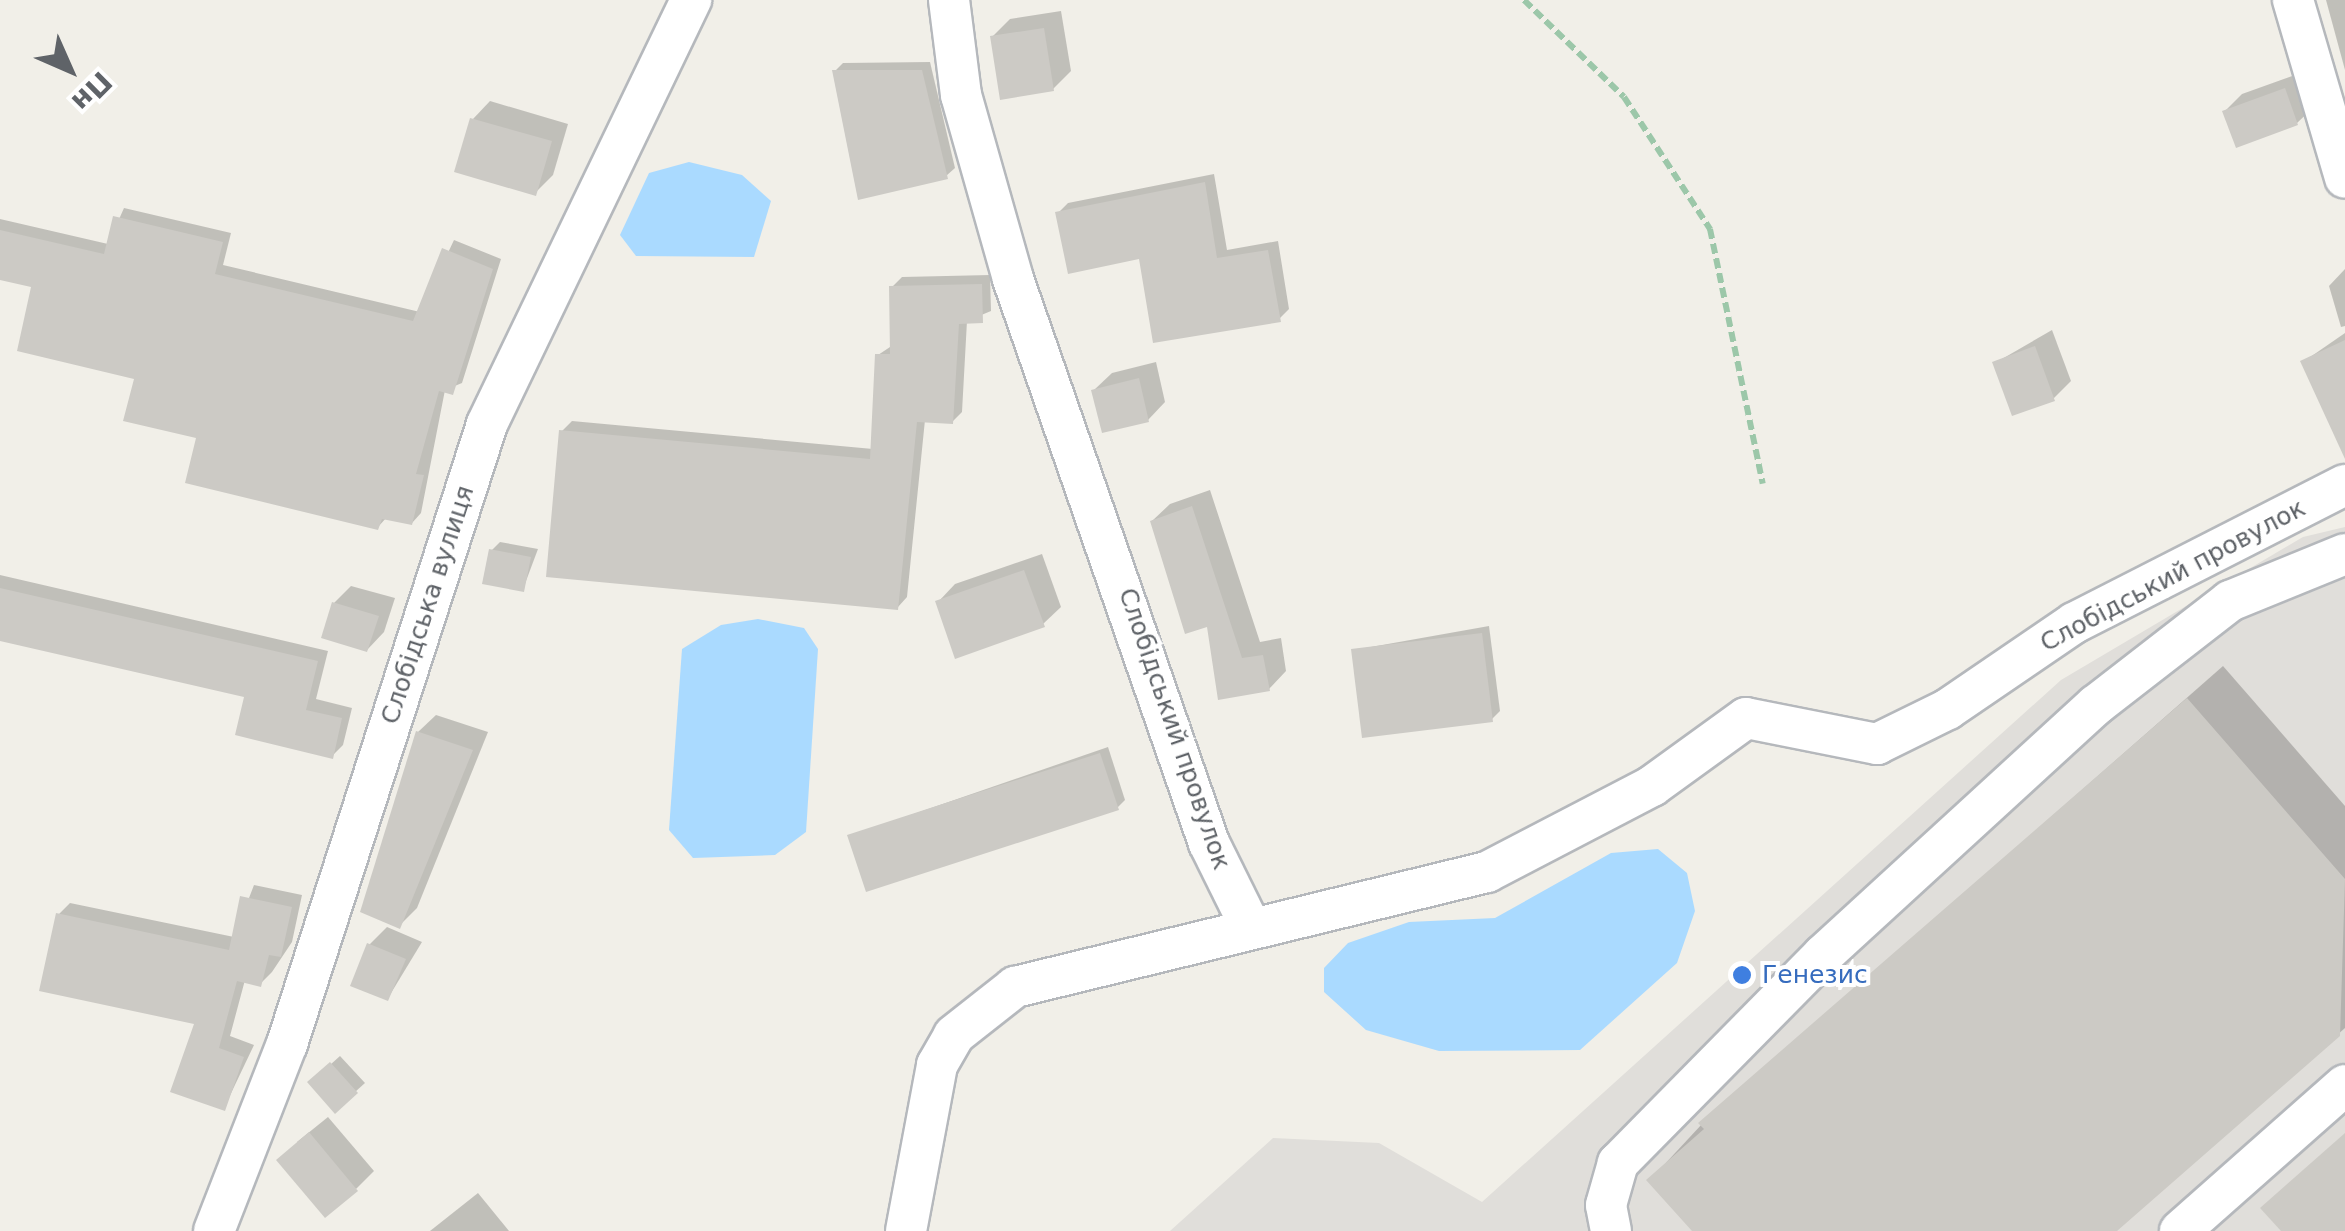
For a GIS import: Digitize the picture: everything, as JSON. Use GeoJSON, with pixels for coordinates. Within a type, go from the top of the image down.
{"type":"FeatureCollection","features":[{"type":"Feature","properties":{"kind":"street","name":"Слобідська вулиця"},"geometry":{"type":"LineString","coordinates":[[214,1231],[287,1044],[487,424],[691,0]]}},
{"type":"Feature","properties":{"kind":"street","name":"Слобідський провулок"},"geometry":{"type":"LineString","coordinates":[[948,0],[962,95],[1013,280],[1209,843],[1249,924],[1487,872],[1652,786],[1746,718],[1877,744],[2074,623],[2345,485]]}},
{"type":"Feature","properties":{"kind":"street"},"geometry":{"type":"LineString","coordinates":[[2292,0],[2345,178]]}},
{"type":"Feature","properties":{"kind":"street"},"geometry":{"type":"LineString","coordinates":[[1611,1231],[1606,1205],[1618,1164],[1837,941],[2096,704],[2230,601],[2345,554]]}},
{"type":"Feature","properties":{"kind":"street"},"geometry":{"type":"LineString","coordinates":[[906,1231],[937,1066],[985,1005],[1089,962],[1249,924]]}},
{"type":"Feature","properties":{"kind":"street"},"geometry":{"type":"LineString","coordinates":[[2180,1231],[2345,1085]]}},
{"type":"Feature","properties":{"kind":"path"},"geometry":{"type":"LineString","coordinates":[[1524,0],[1624,97],[1710,229],[1762,484]]}},
{"type":"Feature","properties":{"kind":"shaded area"},"geometry":{"type":"Polygon","coordinates":[[[2345,527],[2345,1231],[1170,1231],[1273,1138],[1379,1143],[1482,1202],[2061,680],[2303,537],[2345,527]]]}},
{"type":"Feature","properties":{"kind":"water"},"geometry":{"type":"Polygon","coordinates":[[[689,162],[742,175],[771,201],[754,257],[636,256],[620,235],[649,173],[689,162]]]}},
{"type":"Feature","properties":{"kind":"water"},"geometry":{"type":"Polygon","coordinates":[[[758,619],[804,628],[818,649],[806,832],[775,855],[693,858],[669,830],[682,649],[721,625],[758,619]]]}},
{"type":"Feature","properties":{"kind":"water"},"geometry":{"type":"Polygon","coordinates":[[[1658,849],[1687,873],[1695,911],[1677,963],[1580,1050],[1439,1051],[1366,1030],[1324,992],[1324,968],[1348,943],[1409,922],[1495,918],[1611,853],[1658,849]]]}},
{"type":"Feature","properties":{"kind":"building"},"geometry":{"type":"Polygon","coordinates":[[[1044,28],[1054,91],[1000,100],[990,36],[1044,28]]]}},
{"type":"Feature","properties":{"kind":"building"},"geometry":{"type":"Polygon","coordinates":[[[832,70],[922,70],[948,179],[858,200],[832,70]]]}},
{"type":"Feature","properties":{"kind":"building"},"geometry":{"type":"Polygon","coordinates":[[[2285,88],[2298,125],[2236,148],[2222,111],[2285,88]]]}},
{"type":"Feature","properties":{"kind":"building"},"geometry":{"type":"Polygon","coordinates":[[[470,118],[552,141],[536,196],[454,172],[470,118]]]}},
{"type":"Feature","properties":{"kind":"building"},"geometry":{"type":"Polygon","coordinates":[[[1205,182],[1217,258],[1268,250],[1281,322],[1153,343],[1139,259],[1068,274],[1055,212],[1205,182]]]}},
{"type":"Feature","properties":{"kind":"building"},"geometry":{"type":"Polygon","coordinates":[[[113,216],[223,242],[215,274],[413,321],[442,248],[493,269],[453,395],[439,391],[416,474],[424,475],[412,525],[382,519],[378,530],[185,483],[196,438],[123,421],[134,379],[17,351],[31,287],[0,280],[0,230],[104,254],[113,216]]]}},
{"type":"Feature","properties":{"kind":"building"},"geometry":{"type":"Polygon","coordinates":[[[982,284],[983,323],[959,324],[953,424],[917,422],[898,610],[546,577],[559,430],[870,459],[875,354],[890,354],[889,286],[982,284]]]}},
{"type":"Feature","properties":{"kind":"building"},"geometry":{"type":"Polygon","coordinates":[[[2345,340],[2345,459],[2300,361],[2345,340]]]}},
{"type":"Feature","properties":{"kind":"building"},"geometry":{"type":"Polygon","coordinates":[[[2035,346],[2055,401],[2012,416],[1992,362],[2035,346]]]}},
{"type":"Feature","properties":{"kind":"building"},"geometry":{"type":"Polygon","coordinates":[[[1139,378],[1149,422],[1102,433],[1091,390],[1139,378]]]}},
{"type":"Feature","properties":{"kind":"building"},"geometry":{"type":"Polygon","coordinates":[[[1192,506],[1242,658],[1263,655],[1270,691],[1218,700],[1207,627],[1185,634],[1150,521],[1192,506]]]}},
{"type":"Feature","properties":{"kind":"building"},"geometry":{"type":"Polygon","coordinates":[[[489,549],[531,557],[524,592],[482,584],[489,549]]]}},
{"type":"Feature","properties":{"kind":"building"},"geometry":{"type":"Polygon","coordinates":[[[1024,570],[1045,627],[955,659],[935,601],[1024,570]]]}},
{"type":"Feature","properties":{"kind":"building"},"geometry":{"type":"Polygon","coordinates":[[[0,588],[318,661],[306,710],[342,718],[333,759],[235,735],[244,697],[0,641],[0,588]]]}},
{"type":"Feature","properties":{"kind":"building"},"geometry":{"type":"Polygon","coordinates":[[[332,602],[379,616],[367,652],[321,638],[332,602]]]}},
{"type":"Feature","properties":{"kind":"building"},"geometry":{"type":"Polygon","coordinates":[[[1482,633],[1493,722],[1362,738],[1351,649],[1482,633]]]}},
{"type":"Feature","properties":{"kind":"building"},"geometry":{"type":"Polygon","coordinates":[[[2187,698],[2345,879],[2340,1036],[2117,1231],[1692,1231],[1646,1180],[1704,1129],[1698,1123],[2187,698]]]}},
{"type":"Feature","properties":{"kind":"building"},"geometry":{"type":"Polygon","coordinates":[[[416,731],[473,750],[400,929],[360,912],[416,731]]]}},
{"type":"Feature","properties":{"kind":"building"},"geometry":{"type":"Polygon","coordinates":[[[1100,753],[1119,810],[866,892],[847,835],[1100,753]]]}},
{"type":"Feature","properties":{"kind":"building"},"geometry":{"type":"Polygon","coordinates":[[[240,896],[292,907],[281,957],[269,955],[261,987],[237,981],[219,1048],[244,1057],[225,1111],[170,1092],[194,1024],[39,991],[56,913],[229,950],[240,896]]]}},
{"type":"Feature","properties":{"kind":"building"},"geometry":{"type":"Polygon","coordinates":[[[367,943],[406,959],[388,1001],[350,986],[367,943]]]}},
{"type":"Feature","properties":{"kind":"building"},"geometry":{"type":"Polygon","coordinates":[[[330,1062],[358,1093],[335,1114],[307,1082],[330,1062]]]}},
{"type":"Feature","properties":{"kind":"building"},"geometry":{"type":"Polygon","coordinates":[[[309,1132],[358,1191],[325,1218],[276,1160],[309,1132]]]}},
{"type":"Feature","properties":{"kind":"building"},"geometry":{"type":"Polygon","coordinates":[[[2345,1133],[2345,1231],[2281,1231],[2260,1208],[2345,1133]]]}},
{"type":"Feature","properties":{"kind":"place","name":"Генезис"},"geometry":{"type":"Point","coordinates":[1742,975]}}]}
